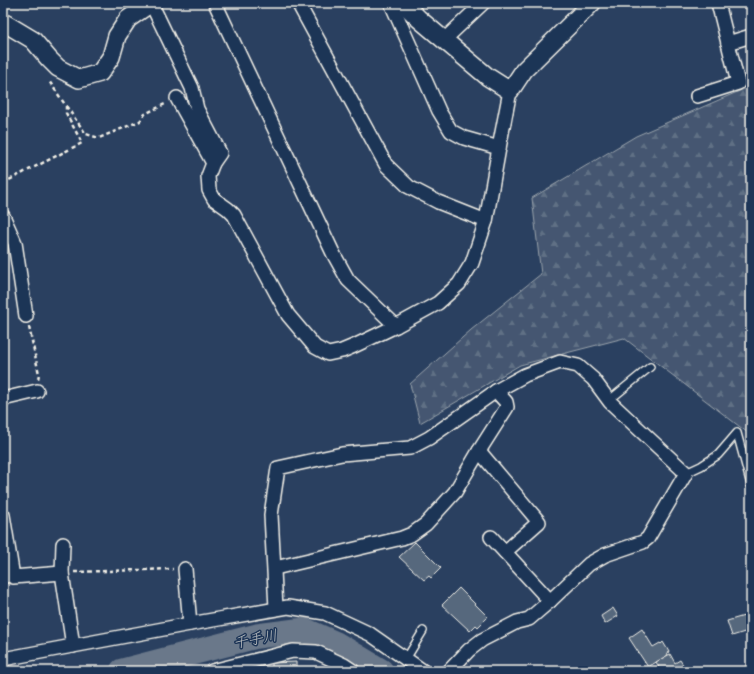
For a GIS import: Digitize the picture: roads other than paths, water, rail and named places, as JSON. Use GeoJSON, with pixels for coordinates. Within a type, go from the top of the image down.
{"type":"FeatureCollection","features":[{"type":"Feature","properties":{"kind":"street"},"geometry":{"type":"LineString","coordinates":[[3,22],[33,40],[58,68],[79,79],[100,74],[111,57],[117,36],[128,19],[151,3],[192,88],[198,110],[220,153],[213,162],[208,176],[209,190],[214,199],[234,215],[288,315],[316,347],[328,354],[342,351],[396,326],[438,303],[458,284],[472,263],[486,222],[510,91],[524,70],[592,3]]}},
{"type":"Feature","properties":{"kind":"street"},"geometry":{"type":"LineString","coordinates":[[216,3],[333,253],[348,280],[396,326]]}},
{"type":"Feature","properties":{"kind":"street"},"geometry":{"type":"LineString","coordinates":[[298,3],[386,165],[408,187],[438,202],[486,222]]}},
{"type":"Feature","properties":{"kind":"street"},"geometry":{"type":"LineString","coordinates":[[391,3],[439,111],[451,131],[464,138],[499,148]]}},
{"type":"Feature","properties":{"kind":"street"},"geometry":{"type":"LineString","coordinates":[[403,3],[418,19],[488,77],[510,91]]}},
{"type":"Feature","properties":{"kind":"street"},"geometry":{"type":"LineString","coordinates":[[444,40],[483,3]]}},
{"type":"Feature","properties":{"kind":"street"},"geometry":{"type":"LineString","coordinates":[[697,96],[738,83],[718,3]]}},
{"type":"Feature","properties":{"kind":"street"},"geometry":{"type":"LineString","coordinates":[[728,43],[751,36]]}},
{"type":"Feature","properties":{"kind":"street"},"geometry":{"type":"LineString","coordinates":[[177,98],[213,162]]}},
{"type":"Feature","properties":{"kind":"street"},"geometry":{"type":"LineString","coordinates":[[3,216],[15,243],[26,316]]}},
{"type":"Feature","properties":{"kind":"street"},"geometry":{"type":"LineString","coordinates":[[276,608],[271,515],[278,468],[342,454],[410,448],[429,438],[496,391],[526,374],[560,362],[578,366],[593,379],[610,402],[686,473],[648,538],[643,542],[605,555],[589,564],[529,619],[517,622],[482,640],[469,650],[449,671]]}},
{"type":"Feature","properties":{"kind":"street"},"geometry":{"type":"LineString","coordinates":[[3,400],[37,391]]}},
{"type":"Feature","properties":{"kind":"street"},"geometry":{"type":"LineString","coordinates":[[275,568],[402,538],[412,534],[426,524],[455,492],[507,407],[506,402],[496,391]]}},
{"type":"Feature","properties":{"kind":"street"},"geometry":{"type":"LineString","coordinates":[[479,451],[539,522],[505,552]]}},
{"type":"Feature","properties":{"kind":"street"},"geometry":{"type":"LineString","coordinates":[[3,515],[8,579],[62,572]]}},
{"type":"Feature","properties":{"kind":"street"},"geometry":{"type":"LineString","coordinates":[[491,537],[550,600]]}},
{"type":"Feature","properties":{"kind":"street"},"geometry":{"type":"LineString","coordinates":[[63,544],[62,572],[74,646]]}},
{"type":"Feature","properties":{"kind":"street"},"geometry":{"type":"LineString","coordinates":[[185,569],[190,624]]}},
{"type":"Feature","properties":{"kind":"street"},"geometry":{"type":"LineString","coordinates":[[3,659],[288,607],[325,613],[370,634],[423,671]]}},
{"type":"Feature","properties":{"kind":"street"},"geometry":{"type":"LineString","coordinates":[[212,671],[237,668],[293,651],[316,652],[344,665],[353,671]]}},
{"type":"Feature","properties":{"kind":"lane"},"geometry":{"type":"LineString","coordinates":[[610,402],[612,398],[650,367]]}},
{"type":"Feature","properties":{"kind":"lane"},"geometry":{"type":"LineString","coordinates":[[686,473],[718,456],[737,433],[751,485]]}},
{"type":"Feature","properties":{"kind":"lane"},"geometry":{"type":"LineString","coordinates":[[406,659],[423,631]]}},
{"type":"Feature","properties":{"kind":"waterway","name":"千手川"},"geometry":{"type":"LineString","coordinates":[[122,671],[257,636],[304,630],[336,644],[381,671]]}}]}
